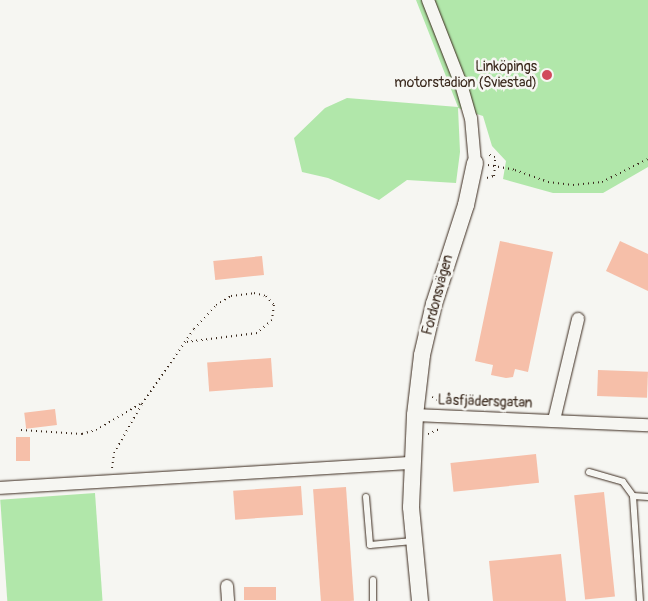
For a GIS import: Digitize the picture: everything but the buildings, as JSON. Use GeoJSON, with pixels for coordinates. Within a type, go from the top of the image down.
{"type":"FeatureCollection","features":[{"type":"Feature","properties":{"kind":"street","name":"Fordonsvägen"},"geometry":{"type":"LineString","coordinates":[[420,601],[414,541],[412,463],[422,355],[434,304],[480,156],[461,84],[428,0]]}},
{"type":"Feature","properties":{"kind":"street"},"geometry":{"type":"LineString","coordinates":[[554,420],[578,319]]}},
{"type":"Feature","properties":{"kind":"street","name":"Låsfjädersgatan"},"geometry":{"type":"LineString","coordinates":[[415,415],[648,425]]}},
{"type":"Feature","properties":{"kind":"street"},"geometry":{"type":"LineString","coordinates":[[0,488],[111,483],[412,463]]}},
{"type":"Feature","properties":{"kind":"street"},"geometry":{"type":"LineString","coordinates":[[227,586],[228,601]]}},
{"type":"Feature","properties":{"kind":"lane"},"geometry":{"type":"LineString","coordinates":[[589,472],[623,482],[633,496],[640,601]]}},
{"type":"Feature","properties":{"kind":"lane"},"geometry":{"type":"LineString","coordinates":[[633,496],[648,497]]}},
{"type":"Feature","properties":{"kind":"lane"},"geometry":{"type":"LineString","coordinates":[[366,497],[370,545],[414,541]]}},
{"type":"Feature","properties":{"kind":"lane"},"geometry":{"type":"LineString","coordinates":[[373,580],[373,601]]}},
{"type":"Feature","properties":{"kind":"path"},"geometry":{"type":"LineString","coordinates":[[480,156],[495,166],[548,182],[573,185],[602,182],[648,159]]}},
{"type":"Feature","properties":{"kind":"path"},"geometry":{"type":"LineString","coordinates":[[480,156],[495,157],[494,176],[482,183]]}},
{"type":"Feature","properties":{"kind":"path"},"geometry":{"type":"LineString","coordinates":[[111,483],[114,452],[142,404],[186,342],[216,305],[231,296],[254,293],[266,296],[274,304],[272,320],[258,333],[186,342]]}},
{"type":"Feature","properties":{"kind":"path"},"geometry":{"type":"LineString","coordinates":[[424,437],[440,429],[441,404],[430,394]]}},
{"type":"Feature","properties":{"kind":"path"},"geometry":{"type":"LineString","coordinates":[[21,430],[82,434],[96,430],[142,404]]}},
{"type":"Feature","properties":{"kind":"green space","name":"Linköpings motorstadion (Sviestad)"},"geometry":{"type":"Polygon","coordinates":[[[416,0],[648,0],[648,167],[603,193],[553,193],[503,179],[506,161],[492,146],[483,116],[458,108],[460,152],[456,183],[407,180],[379,200],[328,178],[302,172],[294,138],[325,108],[347,98],[458,107],[416,0]]]}},
{"type":"Feature","properties":{"kind":"green space"},"geometry":{"type":"Polygon","coordinates":[[[95,493],[103,601],[7,601],[0,500],[95,493]]]}},
{"type":"Feature","properties":{"kind":"place","name":"Linköpings motorstadion (Sviestad)"},"geometry":{"type":"Point","coordinates":[547,75]}}]}
